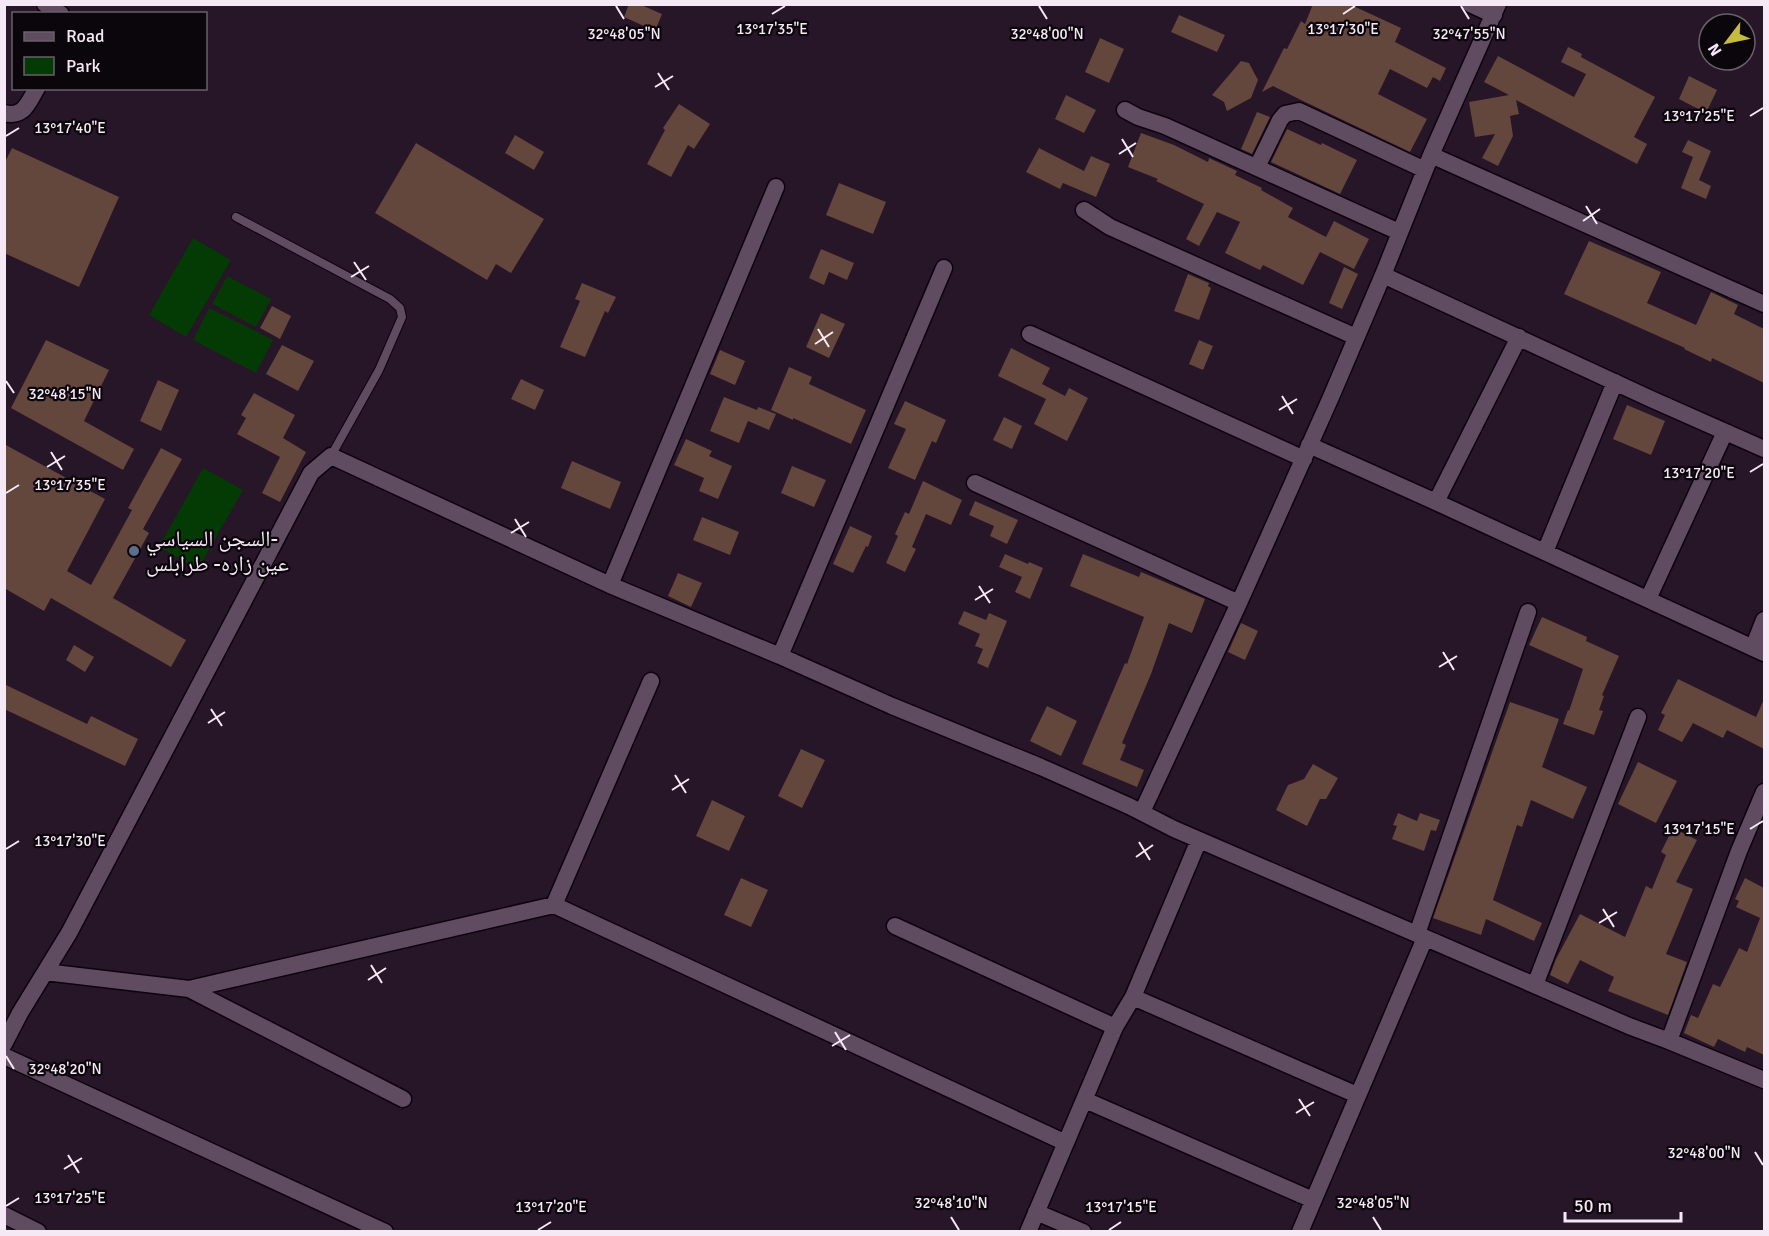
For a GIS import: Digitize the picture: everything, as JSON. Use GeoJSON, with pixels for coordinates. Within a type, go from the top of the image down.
{"type":"FeatureCollection","features":[{"type":"Feature","properties":{"kind":"street"},"geometry":{"type":"LineString","coordinates":[[45,4],[58,12]]}},
{"type":"Feature","properties":{"kind":"street"},"geometry":{"type":"LineString","coordinates":[[1142,812],[1306,452],[1383,275],[1428,163],[1496,10],[1470,4]]}},
{"type":"Feature","properties":{"kind":"street"},"geometry":{"type":"LineString","coordinates":[[4,112],[17,114],[21,112],[37,90]]}},
{"type":"Feature","properties":{"kind":"street"},"geometry":{"type":"LineString","coordinates":[[1125,110],[1399,232]]}},
{"type":"Feature","properties":{"kind":"street"},"geometry":{"type":"LineString","coordinates":[[1257,167],[1280,120],[1285,114],[1299,111],[1764,304]]}},
{"type":"Feature","properties":{"kind":"street"},"geometry":{"type":"LineString","coordinates":[[610,585],[776,187]]}},
{"type":"Feature","properties":{"kind":"street"},"geometry":{"type":"LineString","coordinates":[[1084,210],[1110,227],[1356,337]]}},
{"type":"Feature","properties":{"kind":"street"},"geometry":{"type":"LineString","coordinates":[[780,656],[944,268]]}},
{"type":"Feature","properties":{"kind":"street"},"geometry":{"type":"LineString","coordinates":[[1383,275],[1764,449]]}},
{"type":"Feature","properties":{"kind":"street"},"geometry":{"type":"LineString","coordinates":[[1030,334],[1306,452],[1436,502],[1759,650],[1764,620]]}},
{"type":"Feature","properties":{"kind":"street"},"geometry":{"type":"LineString","coordinates":[[1436,502],[1519,337]]}},
{"type":"Feature","properties":{"kind":"street"},"geometry":{"type":"LineString","coordinates":[[1545,552],[1615,382]]}},
{"type":"Feature","properties":{"kind":"street"},"geometry":{"type":"LineString","coordinates":[[1648,599],[1725,432]]}},
{"type":"Feature","properties":{"kind":"street"},"geometry":{"type":"LineString","coordinates":[[4,1044],[79,913],[311,473],[331,456],[610,585],[1041,767],[1142,812],[1174,829],[1629,1026],[1764,1080]]}},
{"type":"Feature","properties":{"kind":"street"},"geometry":{"type":"LineString","coordinates":[[975,483],[1239,603]]}},
{"type":"Feature","properties":{"kind":"street"},"geometry":{"type":"LineString","coordinates":[[1300,1232],[1358,1095],[1421,936],[1528,612]]}},
{"type":"Feature","properties":{"kind":"street"},"geometry":{"type":"LineString","coordinates":[[554,905],[651,681]]}},
{"type":"Feature","properties":{"kind":"street"},"geometry":{"type":"LineString","coordinates":[[1535,985],[1638,717]]}},
{"type":"Feature","properties":{"kind":"street"},"geometry":{"type":"LineString","coordinates":[[1669,1041],[1738,851],[1764,792]]}},
{"type":"Feature","properties":{"kind":"street"},"geometry":{"type":"LineString","coordinates":[[1028,1232],[1115,1027],[1132,997],[1199,840]]}},
{"type":"Feature","properties":{"kind":"street"},"geometry":{"type":"LineString","coordinates":[[45,972],[189,989],[554,905],[1066,1143]]}},
{"type":"Feature","properties":{"kind":"street"},"geometry":{"type":"LineString","coordinates":[[894,926],[1115,1027]]}},
{"type":"Feature","properties":{"kind":"street"},"geometry":{"type":"LineString","coordinates":[[189,989],[403,1099]]}},
{"type":"Feature","properties":{"kind":"street"},"geometry":{"type":"LineString","coordinates":[[1132,997],[1358,1095]]}},
{"type":"Feature","properties":{"kind":"street"},"geometry":{"type":"LineString","coordinates":[[4,1056],[385,1232]]}},
{"type":"Feature","properties":{"kind":"street"},"geometry":{"type":"LineString","coordinates":[[1084,1100],[1313,1200]]}},
{"type":"Feature","properties":{"kind":"street"},"geometry":{"type":"LineString","coordinates":[[1036,1212],[1083,1232]]}},
{"type":"Feature","properties":{"kind":"street"},"geometry":{"type":"LineString","coordinates":[[4,1215],[38,1232]]}},
{"type":"Feature","properties":{"kind":"lane"},"geometry":{"type":"LineString","coordinates":[[236,217],[390,299],[400,308],[402,317],[379,370],[331,456]]}},
{"type":"Feature","properties":{"kind":"green space"},"geometry":{"type":"Polygon","coordinates":[[[193,238],[231,260],[186,337],[149,315],[193,238]]]}},
{"type":"Feature","properties":{"kind":"green space"},"geometry":{"type":"Polygon","coordinates":[[[227,276],[271,299],[256,327],[212,304],[227,276]]]}},
{"type":"Feature","properties":{"kind":"green space"},"geometry":{"type":"Polygon","coordinates":[[[209,308],[273,340],[256,373],[193,340],[209,308]]]}},
{"type":"Feature","properties":{"kind":"green space"},"geometry":{"type":"Polygon","coordinates":[[[203,468],[243,490],[198,569],[159,547],[203,468]]]}},
{"type":"Feature","properties":{"kind":"building"},"geometry":{"type":"Polygon","coordinates":[[[629,4],[639,4],[662,14],[655,31],[624,17],[629,4]]]}},
{"type":"Feature","properties":{"kind":"building"},"geometry":{"type":"Polygon","coordinates":[[[1313,4],[1349,4],[1401,28],[1395,42],[1446,68],[1440,81],[1433,77],[1427,88],[1390,69],[1378,94],[1427,119],[1410,152],[1273,86],[1262,92],[1284,48],[1287,49],[1301,21],[1305,24],[1313,4]]]}},
{"type":"Feature","properties":{"kind":"building"},"geometry":{"type":"Polygon","coordinates":[[[1179,15],[1225,35],[1217,52],[1171,32],[1179,15]]]}},
{"type":"Feature","properties":{"kind":"building"},"geometry":{"type":"Polygon","coordinates":[[[1100,38],[1124,49],[1109,83],[1085,72],[1100,38]]]}},
{"type":"Feature","properties":{"kind":"building"},"geometry":{"type":"Polygon","coordinates":[[[1568,47],[1582,54],[1581,57],[1655,97],[1634,137],[1647,144],[1637,164],[1516,100],[1519,114],[1510,116],[1513,136],[1498,166],[1482,158],[1495,134],[1475,137],[1469,102],[1509,95],[1484,82],[1498,56],[1574,97],[1586,74],[1561,62],[1568,47]]]}},
{"type":"Feature","properties":{"kind":"building"},"geometry":{"type":"Polygon","coordinates":[[[1241,61],[1249,63],[1258,80],[1251,98],[1227,111],[1224,102],[1212,95],[1241,61]]]}},
{"type":"Feature","properties":{"kind":"building"},"geometry":{"type":"Polygon","coordinates":[[[1689,76],[1717,90],[1706,113],[1679,99],[1689,76]]]}},
{"type":"Feature","properties":{"kind":"building"},"geometry":{"type":"Polygon","coordinates":[[[1066,95],[1096,110],[1084,133],[1055,119],[1066,95]]]}},
{"type":"Feature","properties":{"kind":"building"},"geometry":{"type":"Polygon","coordinates":[[[679,104],[710,124],[694,149],[688,145],[671,177],[647,164],[665,130],[663,128],[679,104]]]}},
{"type":"Feature","properties":{"kind":"building"},"geometry":{"type":"Polygon","coordinates":[[[1257,112],[1270,117],[1252,154],[1241,149],[1257,112]]]}},
{"type":"Feature","properties":{"kind":"building"},"geometry":{"type":"Polygon","coordinates":[[[1287,129],[1357,160],[1340,194],[1271,162],[1287,129]]]}},
{"type":"Feature","properties":{"kind":"building"},"geometry":{"type":"Polygon","coordinates":[[[1141,133],[1174,145],[1208,162],[1209,158],[1237,171],[1235,175],[1262,188],[1261,190],[1293,208],[1288,217],[1326,237],[1334,221],[1369,239],[1354,269],[1320,252],[1303,285],[1263,265],[1260,270],[1225,253],[1240,222],[1217,212],[1199,246],[1186,239],[1204,204],[1156,181],[1158,179],[1128,167],[1141,133]]]}},
{"type":"Feature","properties":{"kind":"building"},"geometry":{"type":"Polygon","coordinates":[[[515,135],[544,152],[534,170],[505,153],[515,135]]]}},
{"type":"Feature","properties":{"kind":"building"},"geometry":{"type":"Polygon","coordinates":[[[1688,140],[1711,151],[1699,180],[1711,186],[1706,199],[1681,188],[1693,157],[1682,152],[1688,140]]]}},
{"type":"Feature","properties":{"kind":"building"},"geometry":{"type":"Polygon","coordinates":[[[416,143],[544,219],[511,273],[496,264],[487,280],[375,213],[416,143]]]}},
{"type":"Feature","properties":{"kind":"building"},"geometry":{"type":"Polygon","coordinates":[[[12,148],[119,197],[79,287],[4,253],[4,164],[12,148]]]}},
{"type":"Feature","properties":{"kind":"building"},"geometry":{"type":"Polygon","coordinates":[[[1039,148],[1084,171],[1091,156],[1110,164],[1096,197],[1063,183],[1060,189],[1026,172],[1039,148]]]}},
{"type":"Feature","properties":{"kind":"building"},"geometry":{"type":"Polygon","coordinates":[[[839,183],[886,202],[873,234],[826,215],[839,183]]]}},
{"type":"Feature","properties":{"kind":"building"},"geometry":{"type":"Polygon","coordinates":[[[1589,241],[1661,272],[1647,303],[1696,325],[1711,292],[1738,305],[1734,314],[1764,329],[1764,383],[1712,358],[1711,362],[1564,294],[1589,241]]]}},
{"type":"Feature","properties":{"kind":"building"},"geometry":{"type":"Polygon","coordinates":[[[821,249],[854,263],[847,280],[829,272],[824,285],[809,278],[821,249]]]}},
{"type":"Feature","properties":{"kind":"building"},"geometry":{"type":"Polygon","coordinates":[[[1344,267],[1358,274],[1342,309],[1329,303],[1344,267]]]}},
{"type":"Feature","properties":{"kind":"building"},"geometry":{"type":"Polygon","coordinates":[[[1188,274],[1209,283],[1208,286],[1211,288],[1199,320],[1174,311],[1188,274]]]}},
{"type":"Feature","properties":{"kind":"building"},"geometry":{"type":"Polygon","coordinates":[[[582,283],[616,297],[608,313],[605,311],[585,357],[560,347],[580,301],[575,299],[582,283]]]}},
{"type":"Feature","properties":{"kind":"building"},"geometry":{"type":"Polygon","coordinates":[[[272,306],[291,316],[280,339],[260,328],[272,306]]]}},
{"type":"Feature","properties":{"kind":"building"},"geometry":{"type":"Polygon","coordinates":[[[821,313],[845,324],[829,358],[806,347],[821,313]]]}},
{"type":"Feature","properties":{"kind":"building"},"geometry":{"type":"Polygon","coordinates":[[[46,340],[109,370],[84,421],[134,449],[123,470],[11,408],[46,340]]]}},
{"type":"Feature","properties":{"kind":"building"},"geometry":{"type":"Polygon","coordinates":[[[1199,340],[1213,346],[1203,370],[1189,364],[1199,340]]]}},
{"type":"Feature","properties":{"kind":"building"},"geometry":{"type":"Polygon","coordinates":[[[282,345],[314,361],[298,391],[266,374],[282,345]]]}},
{"type":"Feature","properties":{"kind":"building"},"geometry":{"type":"Polygon","coordinates":[[[1011,348],[1050,368],[1042,384],[1065,396],[1069,388],[1088,398],[1067,441],[1034,424],[1046,399],[998,376],[1011,348]]]}},
{"type":"Feature","properties":{"kind":"building"},"geometry":{"type":"Polygon","coordinates":[[[720,350],[745,361],[735,385],[710,374],[720,350]]]}},
{"type":"Feature","properties":{"kind":"building"},"geometry":{"type":"Polygon","coordinates":[[[789,367],[812,377],[809,384],[866,410],[851,444],[771,410],[789,367]]]}},
{"type":"Feature","properties":{"kind":"building"},"geometry":{"type":"Polygon","coordinates":[[[521,379],[544,390],[535,410],[511,399],[521,379]]]}},
{"type":"Feature","properties":{"kind":"building"},"geometry":{"type":"Polygon","coordinates":[[[158,380],[179,390],[161,431],[140,421],[158,380]]]}},
{"type":"Feature","properties":{"kind":"building"},"geometry":{"type":"Polygon","coordinates":[[[254,393],[295,415],[283,438],[306,452],[280,502],[262,493],[280,457],[237,434],[246,418],[241,415],[254,393]]]}},
{"type":"Feature","properties":{"kind":"building"},"geometry":{"type":"Polygon","coordinates":[[[724,397],[757,410],[758,407],[776,414],[769,430],[748,421],[739,443],[710,431],[724,397]]]}},
{"type":"Feature","properties":{"kind":"building"},"geometry":{"type":"Polygon","coordinates":[[[905,401],[946,420],[936,443],[932,441],[915,480],[888,468],[906,429],[894,424],[905,401]]]}},
{"type":"Feature","properties":{"kind":"building"},"geometry":{"type":"Polygon","coordinates":[[[1627,405],[1665,421],[1651,455],[1613,439],[1627,405]]]}},
{"type":"Feature","properties":{"kind":"building"},"geometry":{"type":"Polygon","coordinates":[[[1004,417],[1022,426],[1012,449],[993,440],[1004,417]]]}},
{"type":"Feature","properties":{"kind":"building"},"geometry":{"type":"Polygon","coordinates":[[[686,439],[712,451],[709,456],[732,466],[718,499],[699,491],[704,478],[674,465],[686,439]]]}},
{"type":"Feature","properties":{"kind":"building"},"geometry":{"type":"Polygon","coordinates":[[[4,444],[105,499],[67,571],[91,585],[132,510],[128,508],[161,448],[182,459],[143,529],[149,533],[113,598],[186,640],[171,667],[51,598],[44,611],[4,588],[4,444]]]}},
{"type":"Feature","properties":{"kind":"building"},"geometry":{"type":"Polygon","coordinates":[[[572,461],[621,482],[610,509],[561,488],[572,461]]]}},
{"type":"Feature","properties":{"kind":"building"},"geometry":{"type":"Polygon","coordinates":[[[792,466],[826,480],[814,507],[781,493],[792,466]]]}},
{"type":"Feature","properties":{"kind":"building"},"geometry":{"type":"Polygon","coordinates":[[[923,481],[962,500],[951,525],[926,514],[912,547],[916,549],[905,572],[886,563],[898,536],[895,534],[905,512],[909,514],[923,481]]]}},
{"type":"Feature","properties":{"kind":"building"},"geometry":{"type":"Polygon","coordinates":[[[975,501],[1018,520],[1007,544],[990,536],[994,526],[969,515],[975,501]]]}},
{"type":"Feature","properties":{"kind":"building"},"geometry":{"type":"Polygon","coordinates":[[[702,517],[739,532],[730,555],[693,540],[702,517]]]}},
{"type":"Feature","properties":{"kind":"building"},"geometry":{"type":"Polygon","coordinates":[[[850,526],[872,536],[853,573],[833,564],[850,526]]]}},
{"type":"Feature","properties":{"kind":"building"},"geometry":{"type":"Polygon","coordinates":[[[1005,554],[1043,568],[1030,599],[1015,592],[1022,577],[999,567],[1005,554]]]}},
{"type":"Feature","properties":{"kind":"building"},"geometry":{"type":"Polygon","coordinates":[[[1083,554],[1139,577],[1141,572],[1205,599],[1192,633],[1169,623],[1151,674],[1122,743],[1126,745],[1120,760],[1144,770],[1137,787],[1082,764],[1125,663],[1127,664],[1144,617],[1070,586],[1083,554]]]}},
{"type":"Feature","properties":{"kind":"building"},"geometry":{"type":"Polygon","coordinates":[[[678,573],[702,583],[691,607],[668,596],[678,573]]]}},
{"type":"Feature","properties":{"kind":"building"},"geometry":{"type":"Polygon","coordinates":[[[964,611],[986,620],[989,613],[1007,621],[988,668],[977,663],[983,649],[975,646],[980,634],[958,624],[964,611]]]}},
{"type":"Feature","properties":{"kind":"building"},"geometry":{"type":"Polygon","coordinates":[[[1542,617],[1587,637],[1586,641],[1619,656],[1602,695],[1604,696],[1599,710],[1603,711],[1594,735],[1563,724],[1583,669],[1529,645],[1542,617]]]}},
{"type":"Feature","properties":{"kind":"building"},"geometry":{"type":"Polygon","coordinates":[[[1241,623],[1258,631],[1245,660],[1228,652],[1241,623]]]}},
{"type":"Feature","properties":{"kind":"building"},"geometry":{"type":"Polygon","coordinates":[[[74,645],[94,657],[85,672],[66,660],[74,645]]]}},
{"type":"Feature","properties":{"kind":"building"},"geometry":{"type":"Polygon","coordinates":[[[1678,679],[1756,717],[1764,699],[1764,749],[1727,730],[1723,738],[1693,723],[1682,742],[1658,730],[1665,715],[1661,713],[1678,679]]]}},
{"type":"Feature","properties":{"kind":"building"},"geometry":{"type":"Polygon","coordinates":[[[4,684],[87,724],[91,716],[138,739],[125,766],[4,709],[4,684]]]}},
{"type":"Feature","properties":{"kind":"building"},"geometry":{"type":"Polygon","coordinates":[[[1510,702],[1559,719],[1542,767],[1587,787],[1573,819],[1531,800],[1522,827],[1517,825],[1493,900],[1542,923],[1534,941],[1486,919],[1481,935],[1433,918],[1510,702]]]}},
{"type":"Feature","properties":{"kind":"building"},"geometry":{"type":"Polygon","coordinates":[[[1047,706],[1077,721],[1061,756],[1030,741],[1047,706]]]}},
{"type":"Feature","properties":{"kind":"building"},"geometry":{"type":"Polygon","coordinates":[[[801,749],[825,760],[802,808],[778,796],[801,749]]]}},
{"type":"Feature","properties":{"kind":"building"},"geometry":{"type":"Polygon","coordinates":[[[1638,762],[1677,781],[1656,823],[1618,804],[1638,762]]]}},
{"type":"Feature","properties":{"kind":"building"},"geometry":{"type":"Polygon","coordinates":[[[1313,764],[1338,778],[1326,799],[1320,799],[1307,826],[1276,810],[1288,785],[1304,779],[1313,764]]]}},
{"type":"Feature","properties":{"kind":"building"},"geometry":{"type":"Polygon","coordinates":[[[712,800],[745,816],[729,851],[696,836],[712,800]]]}},
{"type":"Feature","properties":{"kind":"building"},"geometry":{"type":"Polygon","coordinates":[[[1398,813],[1417,821],[1420,813],[1440,820],[1436,831],[1431,830],[1424,851],[1392,839],[1397,826],[1393,825],[1398,813]]]}},
{"type":"Feature","properties":{"kind":"building"},"geometry":{"type":"Polygon","coordinates":[[[1673,828],[1697,840],[1676,882],[1693,889],[1666,954],[1687,962],[1668,1015],[1608,991],[1614,977],[1580,960],[1568,984],[1550,975],[1580,914],[1625,937],[1646,886],[1652,889],[1666,855],[1661,852],[1673,828]]]}},
{"type":"Feature","properties":{"kind":"building"},"geometry":{"type":"Polygon","coordinates":[[[741,878],[768,890],[751,927],[724,915],[741,878]]]}},
{"type":"Feature","properties":{"kind":"building"},"geometry":{"type":"Polygon","coordinates":[[[1745,878],[1764,888],[1764,1055],[1747,1047],[1745,1052],[1718,1039],[1714,1047],[1684,1033],[1691,1015],[1698,1018],[1713,984],[1720,987],[1739,948],[1747,952],[1760,918],[1736,907],[1739,901],[1735,899],[1745,878]]]}},
{"type":"Feature","properties":{"kind":"place","name":"السجن السياسي- عين زاره- طرابلس"},"geometry":{"type":"Point","coordinates":[134,551]}}]}
